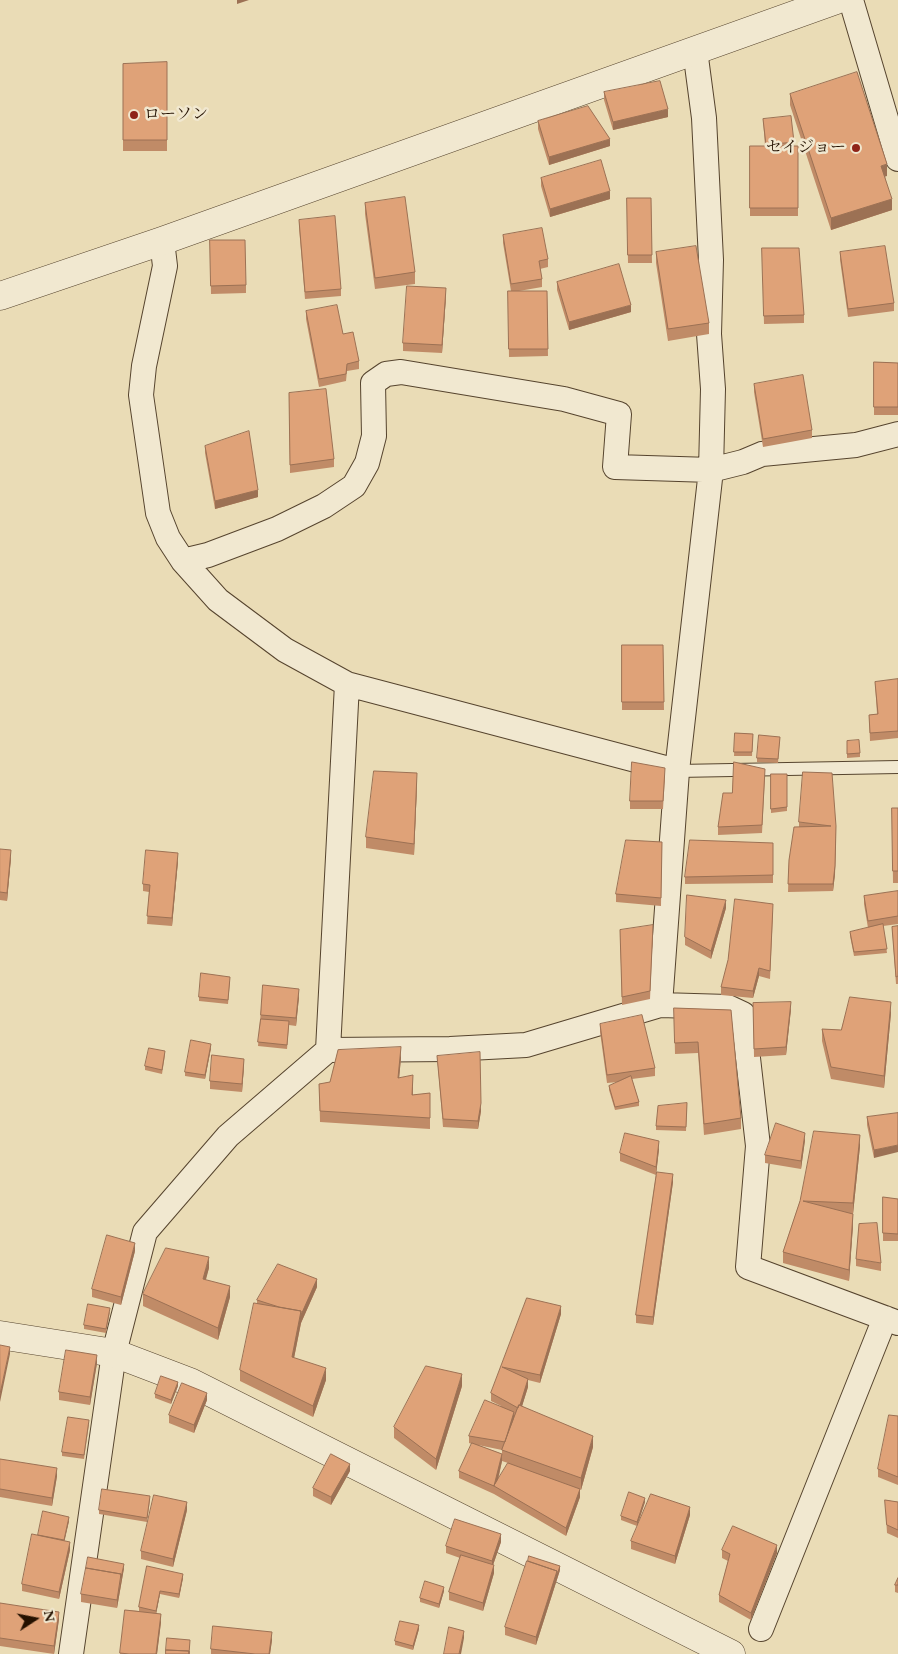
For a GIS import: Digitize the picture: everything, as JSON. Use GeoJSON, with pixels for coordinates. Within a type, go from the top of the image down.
{"type":"FeatureCollection","features":[{"type":"Feature","properties":{"kind":"street"},"geometry":{"type":"LineString","coordinates":[[0,296],[162,241],[836,0]]}},
{"type":"Feature","properties":{"kind":"street"},"geometry":{"type":"LineString","coordinates":[[851,0],[898,158]]}},
{"type":"Feature","properties":{"kind":"street"},"geometry":{"type":"LineString","coordinates":[[660,1005],[677,771],[711,470],[713,389],[709,334],[711,260],[704,118],[695,50]]}},
{"type":"Feature","properties":{"kind":"street"},"geometry":{"type":"LineString","coordinates":[[162,241],[165,266],[144,366],[141,394],[158,513],[168,538],[183,561],[218,600],[285,650],[347,684],[677,771]]}},
{"type":"Feature","properties":{"kind":"street"},"geometry":{"type":"LineString","coordinates":[[183,561],[208,555],[277,529],[324,506],[354,486],[367,463],[374,436],[373,383],[386,374],[401,372],[564,399],[619,414],[615,466],[711,470],[743,462],[762,454],[856,445],[898,434]]}},
{"type":"Feature","properties":{"kind":"street"},"geometry":{"type":"LineString","coordinates":[[328,1050],[347,684]]}},
{"type":"Feature","properties":{"kind":"street"},"geometry":{"type":"LineString","coordinates":[[71,1654],[114,1353],[145,1232],[228,1136],[328,1050],[450,1049],[526,1045],[660,1005],[728,1007],[743,1014],[758,1146],[748,1267],[891,1320],[761,1629]]}},
{"type":"Feature","properties":{"kind":"street"},"geometry":{"type":"LineString","coordinates":[[0,1335],[114,1353],[190,1382],[732,1654]]}},
{"type":"Feature","properties":{"kind":"lane"},"geometry":{"type":"LineString","coordinates":[[677,771],[898,767]]}},
{"type":"Feature","properties":{"kind":"building"},"geometry":{"type":"Polygon","coordinates":[[[167,62],[167,140],[123,140],[123,64],[167,62]]]}},
{"type":"Feature","properties":{"kind":"building"},"geometry":{"type":"Polygon","coordinates":[[[857,72],[887,164],[881,166],[892,199],[831,218],[790,94],[857,72]]]}},
{"type":"Feature","properties":{"kind":"building"},"geometry":{"type":"Polygon","coordinates":[[[660,81],[668,109],[613,122],[604,92],[660,81]]]}},
{"type":"Feature","properties":{"kind":"building"},"geometry":{"type":"Polygon","coordinates":[[[588,106],[610,139],[549,157],[538,121],[588,106]]]}},
{"type":"Feature","properties":{"kind":"building"},"geometry":{"type":"Polygon","coordinates":[[[791,116],[794,142],[766,145],[763,119],[791,116]]]}},
{"type":"Feature","properties":{"kind":"building"},"geometry":{"type":"Polygon","coordinates":[[[750,146],[798,146],[798,208],[750,208],[750,146]]]}},
{"type":"Feature","properties":{"kind":"building"},"geometry":{"type":"Polygon","coordinates":[[[601,160],[610,191],[550,209],[541,178],[601,160]]]}},
{"type":"Feature","properties":{"kind":"building"},"geometry":{"type":"Polygon","coordinates":[[[405,197],[415,272],[375,278],[365,203],[405,197]]]}},
{"type":"Feature","properties":{"kind":"building"},"geometry":{"type":"Polygon","coordinates":[[[627,198],[651,198],[652,255],[628,255],[627,198]]]}},
{"type":"Feature","properties":{"kind":"building"},"geometry":{"type":"Polygon","coordinates":[[[335,216],[341,289],[305,292],[299,220],[335,216]]]}},
{"type":"Feature","properties":{"kind":"building"},"geometry":{"type":"Polygon","coordinates":[[[542,228],[548,259],[539,261],[542,279],[511,284],[503,235],[542,228]]]}},
{"type":"Feature","properties":{"kind":"building"},"geometry":{"type":"Polygon","coordinates":[[[210,240],[245,240],[246,285],[211,286],[210,240]]]}},
{"type":"Feature","properties":{"kind":"building"},"geometry":{"type":"Polygon","coordinates":[[[696,246],[709,323],[668,329],[656,252],[696,246]]]}},
{"type":"Feature","properties":{"kind":"building"},"geometry":{"type":"Polygon","coordinates":[[[885,246],[894,303],[848,309],[840,252],[885,246]]]}},
{"type":"Feature","properties":{"kind":"building"},"geometry":{"type":"Polygon","coordinates":[[[762,248],[799,248],[804,315],[764,316],[762,248]]]}},
{"type":"Feature","properties":{"kind":"building"},"geometry":{"type":"Polygon","coordinates":[[[619,264],[631,305],[569,322],[557,282],[619,264]]]}},
{"type":"Feature","properties":{"kind":"building"},"geometry":{"type":"Polygon","coordinates":[[[407,286],[446,288],[442,345],[403,343],[407,286]]]}},
{"type":"Feature","properties":{"kind":"building"},"geometry":{"type":"Polygon","coordinates":[[[508,291],[547,291],[548,349],[509,349],[508,291]]]}},
{"type":"Feature","properties":{"kind":"building"},"geometry":{"type":"Polygon","coordinates":[[[337,305],[343,334],[353,332],[359,361],[347,364],[346,374],[319,379],[306,311],[337,305]]]}},
{"type":"Feature","properties":{"kind":"building"},"geometry":{"type":"Polygon","coordinates":[[[874,362],[898,363],[898,407],[874,407],[874,362]]]}},
{"type":"Feature","properties":{"kind":"building"},"geometry":{"type":"Polygon","coordinates":[[[803,375],[812,430],[763,439],[754,384],[803,375]]]}},
{"type":"Feature","properties":{"kind":"building"},"geometry":{"type":"Polygon","coordinates":[[[326,389],[334,459],[290,465],[289,393],[326,389]]]}},
{"type":"Feature","properties":{"kind":"building"},"geometry":{"type":"Polygon","coordinates":[[[249,431],[258,490],[215,501],[205,446],[249,431]]]}},
{"type":"Feature","properties":{"kind":"building"},"geometry":{"type":"Polygon","coordinates":[[[622,645],[663,645],[664,702],[622,702],[622,645]]]}},
{"type":"Feature","properties":{"kind":"building"},"geometry":{"type":"Polygon","coordinates":[[[898,679],[898,731],[870,733],[869,715],[878,714],[875,682],[898,679]]]}},
{"type":"Feature","properties":{"kind":"building"},"geometry":{"type":"Polygon","coordinates":[[[735,733],[753,734],[752,752],[734,752],[735,733]]]}},
{"type":"Feature","properties":{"kind":"building"},"geometry":{"type":"Polygon","coordinates":[[[759,735],[780,737],[778,759],[757,758],[759,735]]]}},
{"type":"Feature","properties":{"kind":"building"},"geometry":{"type":"Polygon","coordinates":[[[859,740],[860,753],[847,754],[847,741],[859,740]]]}},
{"type":"Feature","properties":{"kind":"building"},"geometry":{"type":"Polygon","coordinates":[[[632,762],[665,768],[663,801],[630,801],[632,762]]]}},
{"type":"Feature","properties":{"kind":"building"},"geometry":{"type":"Polygon","coordinates":[[[734,762],[765,769],[762,825],[718,827],[723,793],[732,793],[734,762]]]}},
{"type":"Feature","properties":{"kind":"building"},"geometry":{"type":"Polygon","coordinates":[[[374,771],[417,773],[414,844],[366,837],[374,771]]]}},
{"type":"Feature","properties":{"kind":"building"},"geometry":{"type":"Polygon","coordinates":[[[803,772],[832,773],[836,826],[833,884],[788,884],[789,860],[794,827],[831,826],[799,822],[803,772]]]}},
{"type":"Feature","properties":{"kind":"building"},"geometry":{"type":"Polygon","coordinates":[[[771,774],[787,774],[787,807],[771,809],[771,774]]]}},
{"type":"Feature","properties":{"kind":"building"},"geometry":{"type":"Polygon","coordinates":[[[892,808],[898,808],[898,871],[893,871],[892,808]]]}},
{"type":"Feature","properties":{"kind":"building"},"geometry":{"type":"Polygon","coordinates":[[[626,840],[662,842],[661,898],[616,894],[626,840]]]}},
{"type":"Feature","properties":{"kind":"building"},"geometry":{"type":"Polygon","coordinates":[[[690,840],[773,843],[773,875],[685,877],[690,840]]]}},
{"type":"Feature","properties":{"kind":"building"},"geometry":{"type":"Polygon","coordinates":[[[0,849],[11,850],[7,893],[0,892],[0,849]]]}},
{"type":"Feature","properties":{"kind":"building"},"geometry":{"type":"Polygon","coordinates":[[[146,850],[178,853],[172,918],[147,916],[150,885],[143,884],[146,850]]]}},
{"type":"Feature","properties":{"kind":"building"},"geometry":{"type":"Polygon","coordinates":[[[898,891],[898,916],[868,921],[864,896],[898,891]]]}},
{"type":"Feature","properties":{"kind":"building"},"geometry":{"type":"Polygon","coordinates":[[[687,895],[726,900],[711,951],[685,937],[687,895]]]}},
{"type":"Feature","properties":{"kind":"building"},"geometry":{"type":"Polygon","coordinates":[[[735,899],[773,904],[770,971],[759,968],[753,991],[721,987],[728,960],[735,899]]]}},
{"type":"Feature","properties":{"kind":"building"},"geometry":{"type":"Polygon","coordinates":[[[883,924],[887,949],[854,952],[850,932],[883,924]]]}},
{"type":"Feature","properties":{"kind":"building"},"geometry":{"type":"Polygon","coordinates":[[[653,925],[650,991],[622,997],[620,930],[653,925]]]}},
{"type":"Feature","properties":{"kind":"building"},"geometry":{"type":"Polygon","coordinates":[[[898,926],[898,976],[896,977],[892,927],[898,926]]]}},
{"type":"Feature","properties":{"kind":"building"},"geometry":{"type":"Polygon","coordinates":[[[201,973],[230,977],[228,1000],[199,997],[201,973]]]}},
{"type":"Feature","properties":{"kind":"building"},"geometry":{"type":"Polygon","coordinates":[[[263,985],[299,989],[296,1018],[261,1015],[263,985]]]}},
{"type":"Feature","properties":{"kind":"building"},"geometry":{"type":"Polygon","coordinates":[[[850,997],[891,1002],[884,1076],[831,1067],[822,1029],[841,1030],[850,997]]]}},
{"type":"Feature","properties":{"kind":"building"},"geometry":{"type":"Polygon","coordinates":[[[791,1002],[786,1047],[754,1049],[753,1003],[791,1002]]]}},
{"type":"Feature","properties":{"kind":"building"},"geometry":{"type":"Polygon","coordinates":[[[674,1008],[731,1010],[741,1118],[704,1124],[698,1042],[675,1043],[674,1008]]]}},
{"type":"Feature","properties":{"kind":"building"},"geometry":{"type":"Polygon","coordinates":[[[642,1015],[655,1068],[607,1075],[600,1024],[642,1015]]]}},
{"type":"Feature","properties":{"kind":"building"},"geometry":{"type":"Polygon","coordinates":[[[261,1019],[289,1021],[287,1045],[258,1042],[261,1019]]]}},
{"type":"Feature","properties":{"kind":"building"},"geometry":{"type":"Polygon","coordinates":[[[191,1040],[211,1044],[205,1075],[185,1072],[191,1040]]]}},
{"type":"Feature","properties":{"kind":"building"},"geometry":{"type":"Polygon","coordinates":[[[401,1047],[398,1078],[413,1075],[412,1095],[430,1093],[430,1118],[320,1111],[319,1084],[330,1082],[338,1050],[401,1047]]]}},
{"type":"Feature","properties":{"kind":"building"},"geometry":{"type":"Polygon","coordinates":[[[149,1048],[165,1051],[162,1070],[145,1066],[149,1048]]]}},
{"type":"Feature","properties":{"kind":"building"},"geometry":{"type":"Polygon","coordinates":[[[480,1052],[481,1103],[478,1121],[443,1119],[437,1056],[480,1052]]]}},
{"type":"Feature","properties":{"kind":"building"},"geometry":{"type":"Polygon","coordinates":[[[212,1055],[244,1059],[242,1084],[210,1081],[212,1055]]]}},
{"type":"Feature","properties":{"kind":"building"},"geometry":{"type":"Polygon","coordinates":[[[631,1076],[639,1102],[615,1107],[609,1086],[631,1076]]]}},
{"type":"Feature","properties":{"kind":"building"},"geometry":{"type":"Polygon","coordinates":[[[687,1103],[686,1127],[656,1126],[658,1106],[687,1103]]]}},
{"type":"Feature","properties":{"kind":"building"},"geometry":{"type":"Polygon","coordinates":[[[898,1113],[898,1145],[874,1150],[867,1117],[898,1113]]]}},
{"type":"Feature","properties":{"kind":"building"},"geometry":{"type":"Polygon","coordinates":[[[776,1123],[805,1133],[801,1161],[765,1155],[776,1123]]]}},
{"type":"Feature","properties":{"kind":"building"},"geometry":{"type":"Polygon","coordinates":[[[814,1131],[860,1135],[853,1203],[803,1201],[853,1214],[849,1270],[783,1252],[800,1201],[814,1131]]]}},
{"type":"Feature","properties":{"kind":"building"},"geometry":{"type":"Polygon","coordinates":[[[625,1133],[659,1141],[656,1167],[620,1153],[625,1133]]]}},
{"type":"Feature","properties":{"kind":"building"},"geometry":{"type":"Polygon","coordinates":[[[657,1172],[673,1174],[653,1317],[636,1315],[657,1172]]]}},
{"type":"Feature","properties":{"kind":"building"},"geometry":{"type":"Polygon","coordinates":[[[883,1197],[898,1199],[898,1234],[883,1233],[883,1197]]]}},
{"type":"Feature","properties":{"kind":"building"},"geometry":{"type":"Polygon","coordinates":[[[877,1223],[881,1263],[856,1259],[859,1224],[877,1223]]]}},
{"type":"Feature","properties":{"kind":"building"},"geometry":{"type":"Polygon","coordinates":[[[107,1235],[135,1243],[121,1297],[92,1289],[107,1235]]]}},
{"type":"Feature","properties":{"kind":"building"},"geometry":{"type":"Polygon","coordinates":[[[166,1248],[209,1257],[203,1279],[230,1286],[218,1328],[143,1294],[166,1248]]]}},
{"type":"Feature","properties":{"kind":"building"},"geometry":{"type":"Polygon","coordinates":[[[278,1264],[317,1279],[301,1315],[301,1311],[257,1300],[278,1264]]]}},
{"type":"Feature","properties":{"kind":"building"},"geometry":{"type":"Polygon","coordinates":[[[527,1298],[561,1306],[540,1375],[502,1367],[528,1379],[518,1408],[491,1393],[527,1298]]]}},
{"type":"Feature","properties":{"kind":"building"},"geometry":{"type":"Polygon","coordinates":[[[254,1303],[301,1311],[292,1357],[326,1368],[313,1406],[240,1370],[254,1303]]]}},
{"type":"Feature","properties":{"kind":"building"},"geometry":{"type":"Polygon","coordinates":[[[88,1304],[110,1308],[106,1329],[84,1325],[88,1304]]]}},
{"type":"Feature","properties":{"kind":"building"},"geometry":{"type":"Polygon","coordinates":[[[0,1345],[10,1347],[0,1394],[0,1345]]]}},
{"type":"Feature","properties":{"kind":"building"},"geometry":{"type":"Polygon","coordinates":[[[66,1350],[97,1355],[90,1397],[59,1392],[66,1350]]]}},
{"type":"Feature","properties":{"kind":"building"},"geometry":{"type":"Polygon","coordinates":[[[426,1366],[462,1374],[436,1459],[394,1427],[426,1366]]]}},
{"type":"Feature","properties":{"kind":"building"},"geometry":{"type":"Polygon","coordinates":[[[161,1376],[178,1382],[171,1400],[155,1394],[161,1376]]]}},
{"type":"Feature","properties":{"kind":"building"},"geometry":{"type":"Polygon","coordinates":[[[182,1383],[207,1393],[194,1425],[169,1415],[182,1383]]]}},
{"type":"Feature","properties":{"kind":"building"},"geometry":{"type":"Polygon","coordinates":[[[485,1400],[514,1412],[505,1442],[469,1436],[485,1400]]]}},
{"type":"Feature","properties":{"kind":"building"},"geometry":{"type":"Polygon","coordinates":[[[519,1405],[593,1436],[581,1478],[502,1450],[519,1405]]]}},
{"type":"Feature","properties":{"kind":"building"},"geometry":{"type":"Polygon","coordinates":[[[889,1415],[898,1416],[898,1477],[878,1469],[889,1415]]]}},
{"type":"Feature","properties":{"kind":"building"},"geometry":{"type":"Polygon","coordinates":[[[68,1417],[89,1420],[84,1455],[62,1452],[68,1417]]]}},
{"type":"Feature","properties":{"kind":"building"},"geometry":{"type":"Polygon","coordinates":[[[472,1443],[502,1454],[494,1486],[459,1471],[472,1443]]]}},
{"type":"Feature","properties":{"kind":"building"},"geometry":{"type":"Polygon","coordinates":[[[331,1454],[350,1464],[331,1497],[313,1488],[331,1454]]]}},
{"type":"Feature","properties":{"kind":"building"},"geometry":{"type":"Polygon","coordinates":[[[0,1459],[57,1468],[52,1498],[0,1489],[0,1459]]]}},
{"type":"Feature","properties":{"kind":"building"},"geometry":{"type":"Polygon","coordinates":[[[508,1463],[580,1489],[566,1528],[494,1486],[508,1463]]]}},
{"type":"Feature","properties":{"kind":"building"},"geometry":{"type":"Polygon","coordinates":[[[102,1489],[150,1496],[147,1518],[99,1510],[102,1489]]]}},
{"type":"Feature","properties":{"kind":"building"},"geometry":{"type":"Polygon","coordinates":[[[629,1492],[645,1498],[637,1522],[621,1516],[629,1492]]]}},
{"type":"Feature","properties":{"kind":"building"},"geometry":{"type":"Polygon","coordinates":[[[651,1494],[690,1507],[675,1556],[631,1541],[651,1494]]]}},
{"type":"Feature","properties":{"kind":"building"},"geometry":{"type":"Polygon","coordinates":[[[154,1495],[187,1502],[173,1559],[141,1551],[154,1495]]]}},
{"type":"Feature","properties":{"kind":"building"},"geometry":{"type":"Polygon","coordinates":[[[885,1500],[898,1502],[898,1530],[887,1525],[885,1500]]]}},
{"type":"Feature","properties":{"kind":"building"},"geometry":{"type":"Polygon","coordinates":[[[43,1511],[69,1517],[64,1540],[38,1535],[43,1511]]]}},
{"type":"Feature","properties":{"kind":"building"},"geometry":{"type":"Polygon","coordinates":[[[455,1519],[501,1534],[492,1561],[446,1546],[455,1519]]]}},
{"type":"Feature","properties":{"kind":"building"},"geometry":{"type":"Polygon","coordinates":[[[733,1526],[777,1545],[751,1613],[719,1595],[730,1554],[722,1550],[733,1526]]]}},
{"type":"Feature","properties":{"kind":"building"},"geometry":{"type":"Polygon","coordinates":[[[32,1534],[70,1542],[59,1592],[22,1584],[32,1534]]]}},
{"type":"Feature","properties":{"kind":"building"},"geometry":{"type":"Polygon","coordinates":[[[461,1555],[494,1565],[483,1603],[449,1592],[461,1555]]]}},
{"type":"Feature","properties":{"kind":"building"},"geometry":{"type":"Polygon","coordinates":[[[529,1556],[560,1566],[557,1575],[557,1571],[528,1561],[529,1556]]]}},
{"type":"Feature","properties":{"kind":"building"},"geometry":{"type":"Polygon","coordinates":[[[88,1557],[124,1564],[121,1578],[121,1574],[86,1568],[88,1557]]]}},
{"type":"Feature","properties":{"kind":"building"},"geometry":{"type":"Polygon","coordinates":[[[527,1561],[557,1571],[536,1637],[505,1627],[527,1561]]]}},
{"type":"Feature","properties":{"kind":"building"},"geometry":{"type":"Polygon","coordinates":[[[147,1566],[183,1574],[179,1594],[160,1591],[156,1611],[139,1607],[147,1566]]]}},
{"type":"Feature","properties":{"kind":"building"},"geometry":{"type":"Polygon","coordinates":[[[86,1568],[121,1574],[117,1600],[81,1594],[86,1568]]]}},
{"type":"Feature","properties":{"kind":"building"},"geometry":{"type":"Polygon","coordinates":[[[425,1581],[444,1587],[439,1604],[420,1598],[425,1581]]]}},
{"type":"Feature","properties":{"kind":"building"},"geometry":{"type":"Polygon","coordinates":[[[0,1603],[59,1612],[54,1646],[0,1638],[0,1603]]]}},
{"type":"Feature","properties":{"kind":"building"},"geometry":{"type":"Polygon","coordinates":[[[125,1610],[161,1614],[156,1654],[120,1653],[125,1610]]]}},
{"type":"Feature","properties":{"kind":"building"},"geometry":{"type":"Polygon","coordinates":[[[400,1621],[419,1625],[413,1646],[395,1641],[400,1621]]]}},
{"type":"Feature","properties":{"kind":"building"},"geometry":{"type":"Polygon","coordinates":[[[213,1626],[272,1632],[269,1654],[211,1649],[213,1626]]]}},
{"type":"Feature","properties":{"kind":"building"},"geometry":{"type":"Polygon","coordinates":[[[449,1627],[464,1631],[459,1654],[444,1654],[449,1627]]]}},
{"type":"Feature","properties":{"kind":"building"},"geometry":{"type":"Polygon","coordinates":[[[167,1638],[190,1640],[189,1654],[189,1651],[166,1650],[167,1638]]]}},
{"type":"Feature","properties":{"kind":"building"},"geometry":{"type":"Polygon","coordinates":[[[166,1650],[189,1651],[189,1654],[166,1654],[166,1650]]]}},
{"type":"Feature","properties":{"kind":"place","name":"ローソン"},"geometry":{"type":"Point","coordinates":[134,115]}},
{"type":"Feature","properties":{"kind":"place","name":"セイジョー"},"geometry":{"type":"Point","coordinates":[856,148]}}]}
